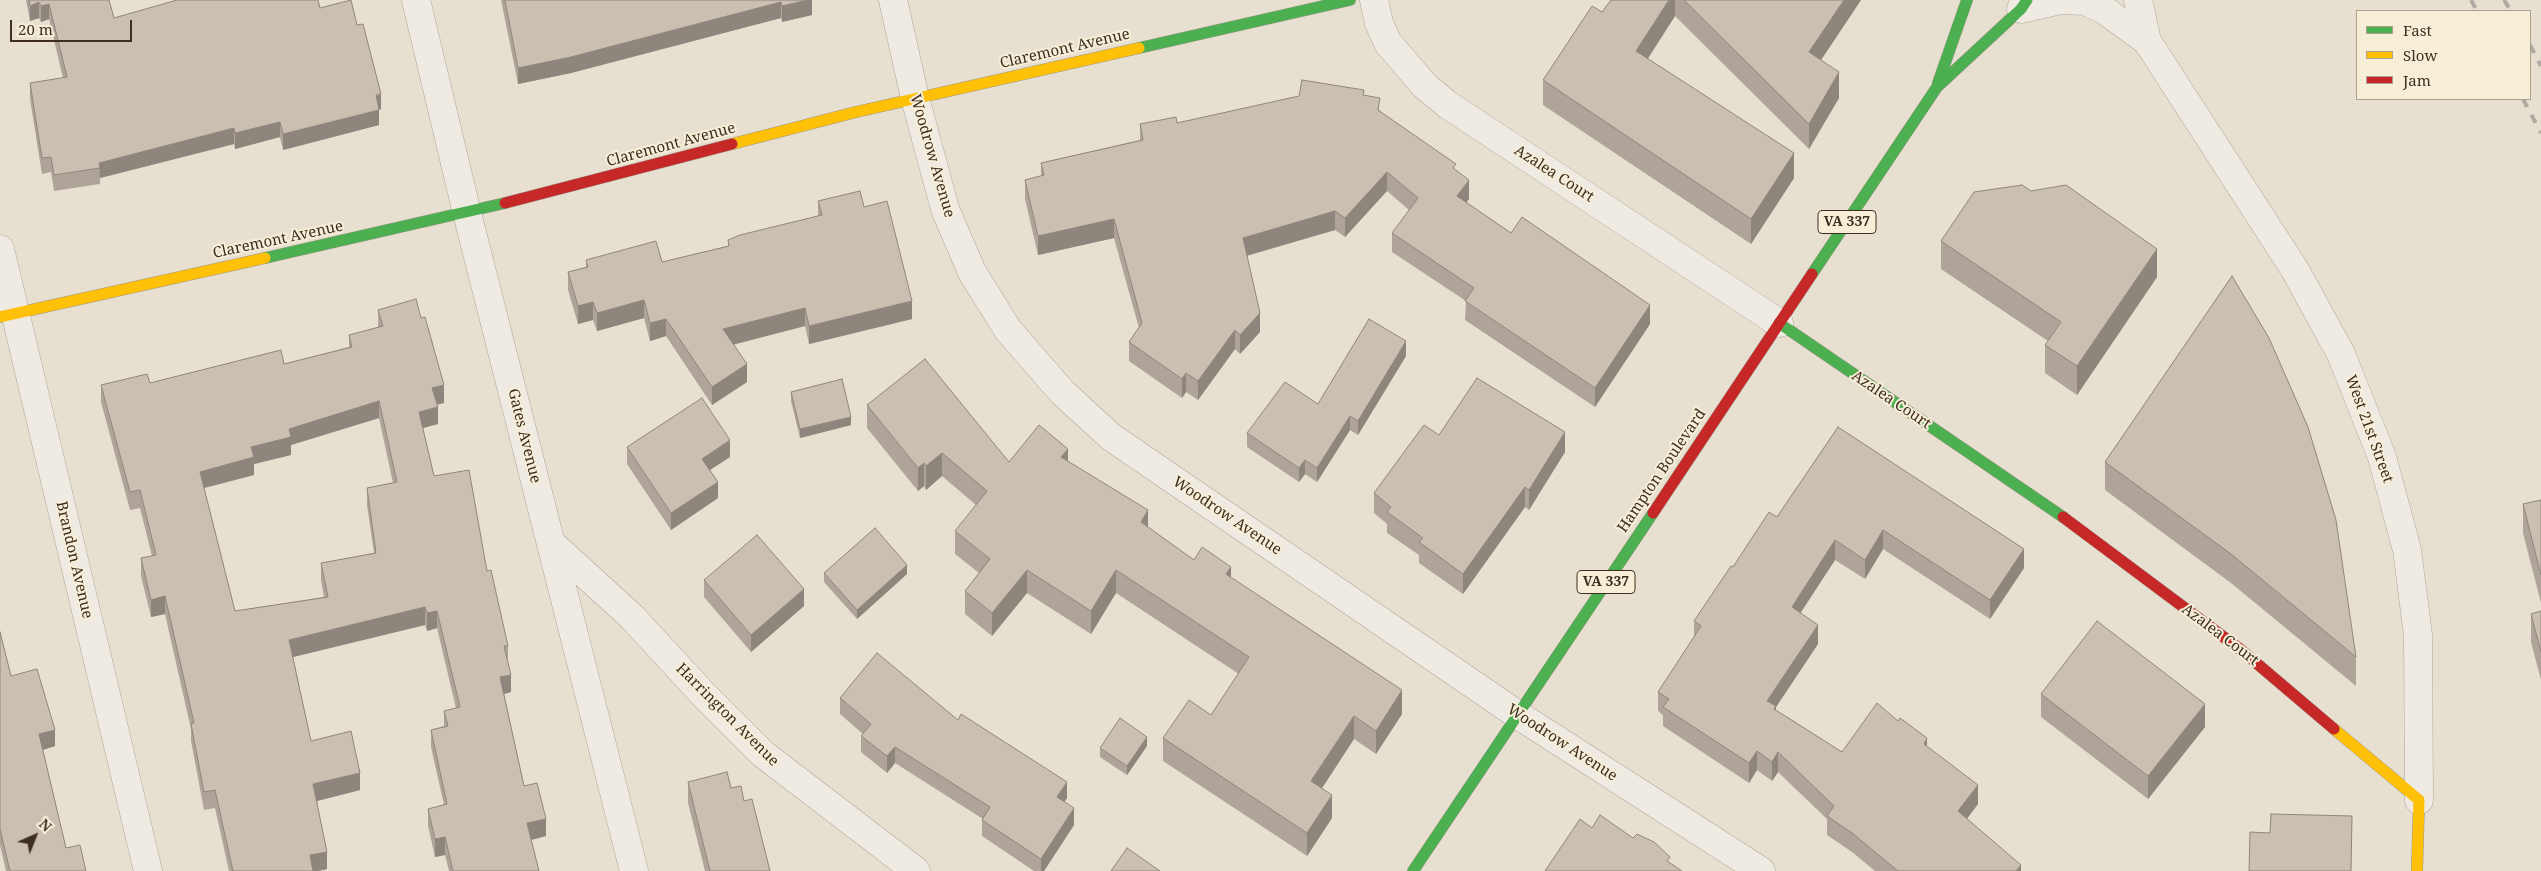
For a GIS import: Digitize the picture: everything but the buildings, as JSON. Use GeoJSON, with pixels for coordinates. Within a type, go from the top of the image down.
{"type":"FeatureCollection","features":[{"type":"Feature","properties":{"kind":"street","name":"Gates Avenue"},"geometry":{"type":"LineString","coordinates":[[416,0],[467,213],[634,871]]}},
{"type":"Feature","properties":{"kind":"street","name":"Woodrow Avenue"},"geometry":{"type":"LineString","coordinates":[[893,0],[915,98],[945,209],[972,272],[1008,330],[1062,392],[1111,437],[1518,715],[1761,871]]}},
{"type":"Feature","properties":{"kind":"street","name":"Claremont Avenue"},"geometry":{"type":"LineString","coordinates":[[8,315],[467,213],[915,98],[1350,0]]}},
{"type":"Feature","properties":{"kind":"street","name":"Azalea Court"},"geometry":{"type":"LineString","coordinates":[[1374,0],[1379,23],[1388,43],[1405,64],[1440,98],[1779,323],[2056,512],[2233,644],[2419,800]]}},
{"type":"Feature","properties":{"kind":"street","name":"Hampton Boulevard"},"geometry":{"type":"LineString","coordinates":[[1937,87],[1967,0]]}},
{"type":"Feature","properties":{"kind":"street","name":"West 21st Street"},"geometry":{"type":"LineString","coordinates":[[2024,4],[2060,0],[2085,1],[2104,10],[2147,41]]}},
{"type":"Feature","properties":{"kind":"street","name":"West 21st Street"},"geometry":{"type":"LineString","coordinates":[[2138,0],[2147,41],[2299,278],[2342,354],[2382,457],[2407,550],[2418,635],[2419,800],[2417,871]]}},
{"type":"Feature","properties":{"kind":"street","name":"Hampton Boulevard"},"geometry":{"type":"LineString","coordinates":[[1413,871],[1937,87],[2024,4]]}},
{"type":"Feature","properties":{"kind":"street","name":"Brandon Avenue"},"geometry":{"type":"LineString","coordinates":[[0,249],[8,315],[148,871]]}},
{"type":"Feature","properties":{"kind":"street","name":"Harrington Avenue"},"geometry":{"type":"LineString","coordinates":[[552,544],[632,618],[703,694],[763,754],[916,871]]}},
{"type":"Feature","properties":{"kind":"railway"},"geometry":{"type":"LineString","coordinates":[[2471,0],[2476,10]]}},
{"type":"Feature","properties":{"kind":"railway"},"geometry":{"type":"LineString","coordinates":[[2504,0],[2510,10]]}},
{"type":"Feature","properties":{"kind":"railway"},"geometry":{"type":"LineString","coordinates":[[2531,47],[2541,66]]}},
{"type":"Feature","properties":{"kind":"railway"},"geometry":{"type":"LineString","coordinates":[[2524,100],[2541,133]]}},
{"type":"Feature","properties":{"kind":"traffic: fast"},"geometry":{"type":"LineString","coordinates":[[1139,48],[1350,0]]}},
{"type":"Feature","properties":{"kind":"traffic: fast"},"geometry":{"type":"LineString","coordinates":[[1938,83],[1967,0]]}},
{"type":"Feature","properties":{"kind":"traffic: fast"},"geometry":{"type":"LineString","coordinates":[[1812,274],[1937,87],[2021,9],[2027,0]]}},
{"type":"Feature","properties":{"kind":"traffic: fast"},"geometry":{"type":"LineString","coordinates":[[265,258],[505,203]]}},
{"type":"Feature","properties":{"kind":"traffic: fast"},"geometry":{"type":"LineString","coordinates":[[1779,323],[2063,517]]}},
{"type":"Feature","properties":{"kind":"traffic: fast"},"geometry":{"type":"LineString","coordinates":[[1413,871],[1653,513]]}},
{"type":"Feature","properties":{"kind":"traffic: slow"},"geometry":{"type":"LineString","coordinates":[[732,144],[856,112],[1139,48]]}},
{"type":"Feature","properties":{"kind":"traffic: slow"},"geometry":{"type":"LineString","coordinates":[[0,317],[265,258]]}},
{"type":"Feature","properties":{"kind":"traffic: slow"},"geometry":{"type":"LineString","coordinates":[[2334,729],[2419,800],[2417,871]]}},
{"type":"Feature","properties":{"kind":"traffic: jam"},"geometry":{"type":"LineString","coordinates":[[505,203],[732,144]]}},
{"type":"Feature","properties":{"kind":"traffic: jam"},"geometry":{"type":"LineString","coordinates":[[1653,513],[1812,274]]}},
{"type":"Feature","properties":{"kind":"traffic: jam"},"geometry":{"type":"LineString","coordinates":[[2063,517],[2241,650],[2334,729]]}}]}
